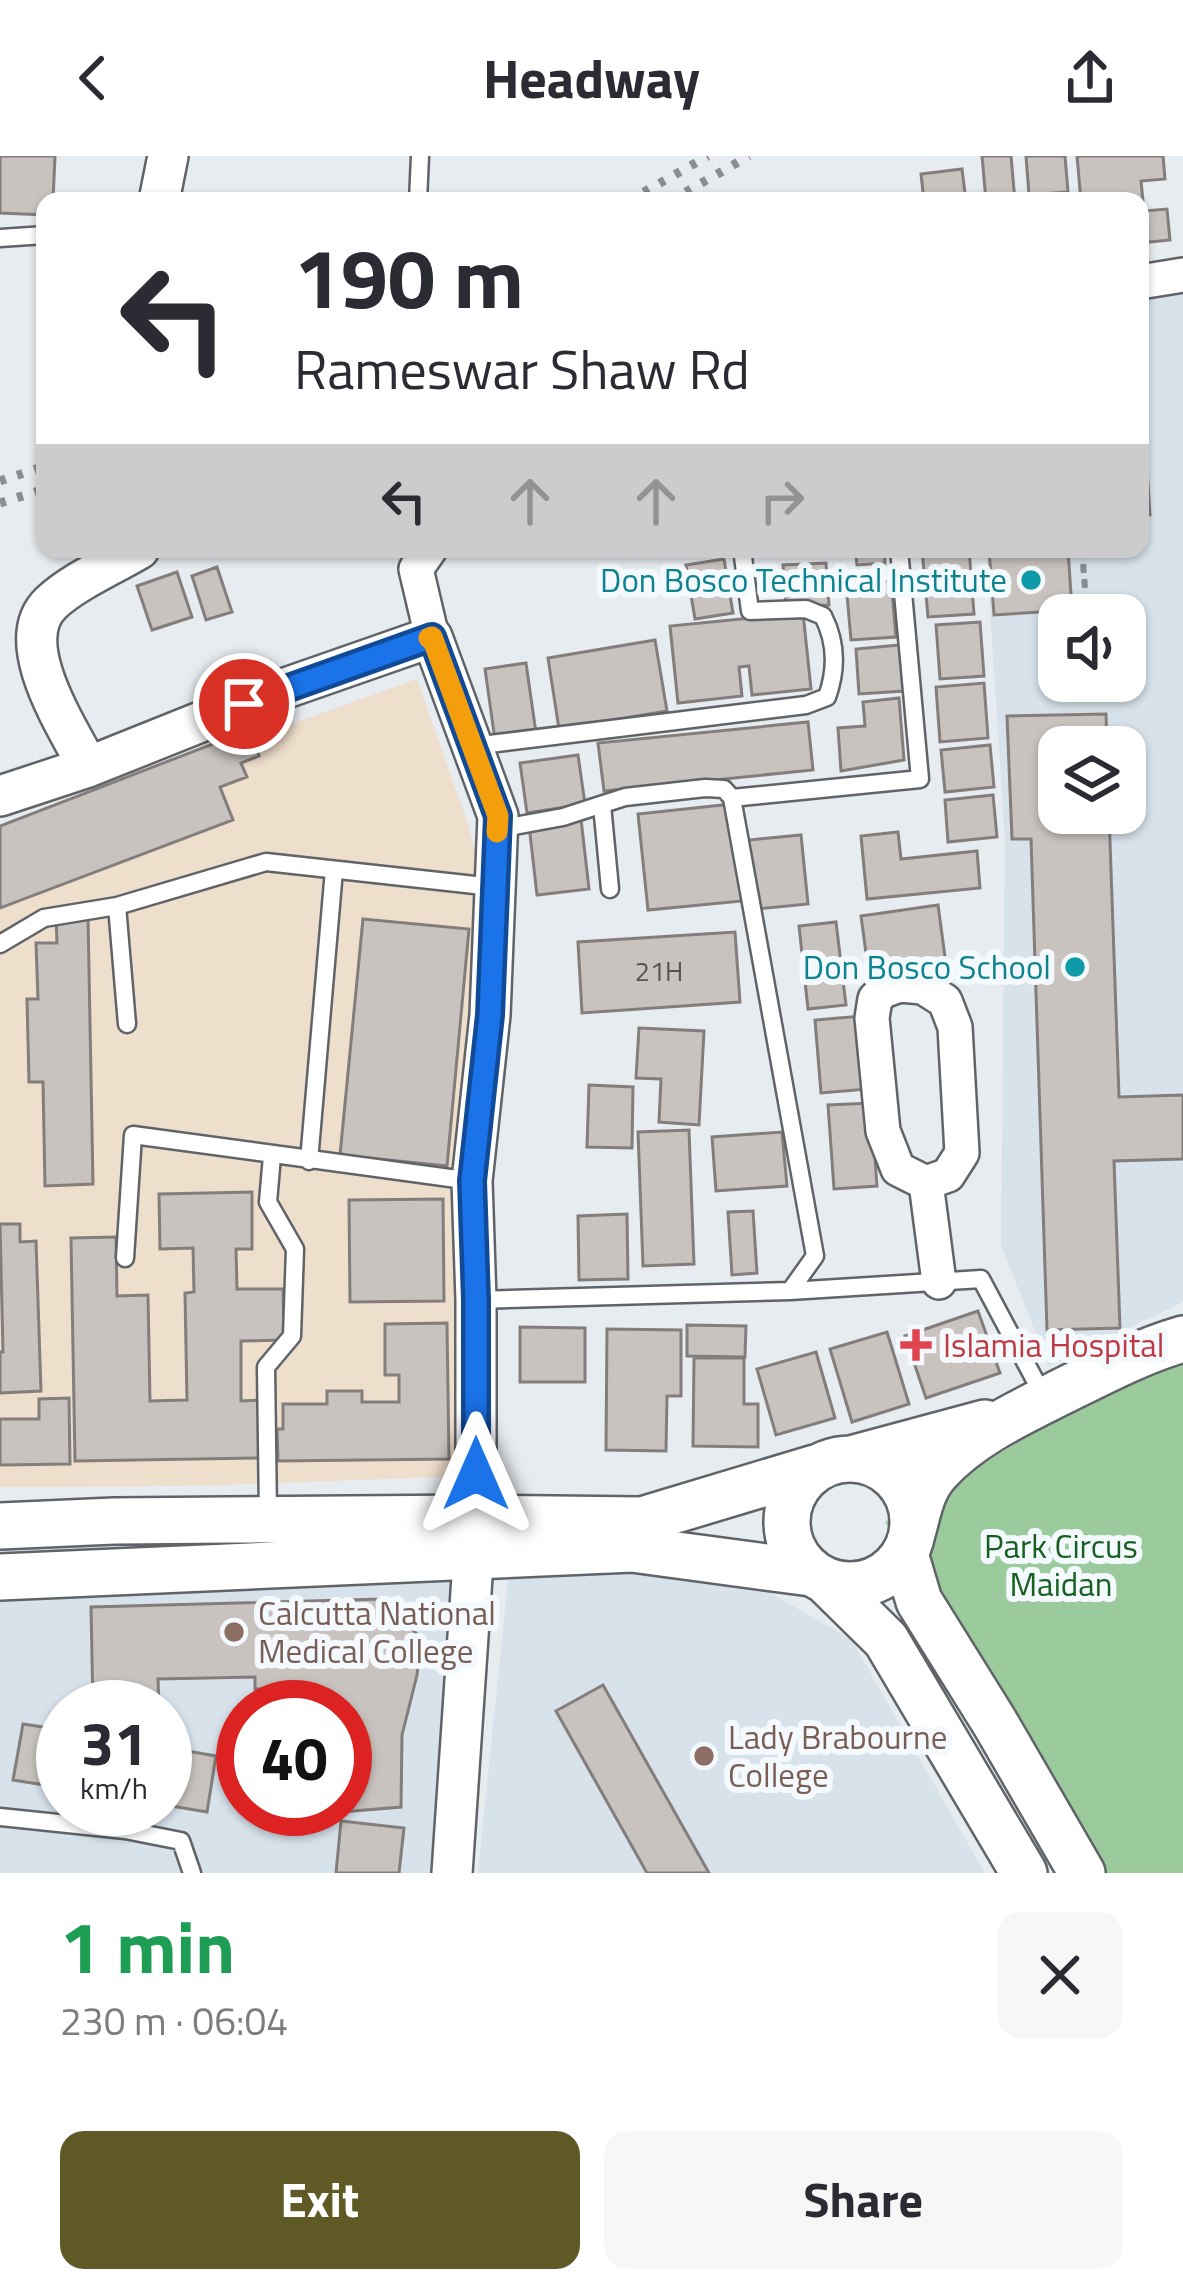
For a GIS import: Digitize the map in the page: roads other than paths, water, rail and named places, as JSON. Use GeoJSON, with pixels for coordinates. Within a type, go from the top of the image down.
{"type":"FeatureCollection","features":[{"type":"Feature","properties":{"kind":"main road"},"geometry":{"type":"LineString","coordinates":[[0,1526],[268,1522],[632,1549],[819,1577],[848,1586],[873,1582],[892,1570],[909,1543],[923,1491],[962,1450],[1032,1407],[1143,1351],[1183,1339]]}},
{"type":"Feature","properties":{"kind":"main road"},"geometry":{"type":"LineString","coordinates":[[0,1577],[642,1520],[1032,1407]]}},
{"type":"Feature","properties":{"kind":"main road"},"geometry":{"type":"LineString","coordinates":[[1024,1873],[886,1640],[796,1557],[787,1535],[787,1513],[802,1478],[835,1463],[876,1464],[895,1476],[912,1509],[909,1543],[919,1601],[1082,1873]]}},
{"type":"Feature","properties":{"kind":"street"},"geometry":{"type":"LineString","coordinates":[[161,192],[168,156]]}},
{"type":"Feature","properties":{"kind":"street"},"geometry":{"type":"LineString","coordinates":[[1149,280],[1183,275]]}},
{"type":"Feature","properties":{"kind":"street"},"geometry":{"type":"LineString","coordinates":[[88,767],[44,680],[36,642],[40,618],[64,593],[124,558]]}},
{"type":"Feature","properties":{"kind":"street"},"geometry":{"type":"LineString","coordinates":[[424,558],[416,569],[432,637],[498,816],[490,1015],[472,1181],[475,1537],[452,1873]]}},
{"type":"Feature","properties":{"kind":"street"},"geometry":{"type":"LineString","coordinates":[[0,796],[88,767],[283,688],[432,637]]}},
{"type":"Feature","properties":{"kind":"street"},"geometry":{"type":"LineString","coordinates":[[900,985],[923,987],[945,1001],[955,1028],[962,1153],[948,1175],[926,1183],[898,1169],[883,1131],[872,1018],[875,999],[900,985]]}},
{"type":"Feature","properties":{"kind":"street"},"geometry":{"type":"LineString","coordinates":[[926,1183],[940,1282]]}},
{"type":"Feature","properties":{"kind":"lane"},"geometry":{"type":"LineString","coordinates":[[418,192],[420,156]]}},
{"type":"Feature","properties":{"kind":"lane"},"geometry":{"type":"LineString","coordinates":[[0,238],[36,236]]}},
{"type":"Feature","properties":{"kind":"lane"},"geometry":{"type":"LineString","coordinates":[[472,746],[806,705],[827,697],[836,672],[831,632],[823,616],[806,609],[750,610],[743,558]]}},
{"type":"Feature","properties":{"kind":"lane"},"geometry":{"type":"LineString","coordinates":[[732,798],[920,779],[900,558]]}},
{"type":"Feature","properties":{"kind":"lane"},"geometry":{"type":"LineString","coordinates":[[497,829],[563,817],[625,797],[704,788],[724,789],[732,798],[815,1256],[790,1291]]}},
{"type":"Feature","properties":{"kind":"lane"},"geometry":{"type":"LineString","coordinates":[[602,805],[610,889]]}},
{"type":"Feature","properties":{"kind":"lane"},"geometry":{"type":"LineString","coordinates":[[0,944],[44,918],[117,906],[266,862],[496,887]]}},
{"type":"Feature","properties":{"kind":"lane"},"geometry":{"type":"LineString","coordinates":[[309,1161],[334,870]]}},
{"type":"Feature","properties":{"kind":"lane"},"geometry":{"type":"LineString","coordinates":[[117,906],[127,1024]]}},
{"type":"Feature","properties":{"kind":"lane"},"geometry":{"type":"LineString","coordinates":[[125,1258],[133,1135],[472,1181]]}},
{"type":"Feature","properties":{"kind":"lane"},"geometry":{"type":"LineString","coordinates":[[268,1522],[266,1367],[292,1336],[295,1249],[268,1202],[272,1156]]}},
{"type":"Feature","properties":{"kind":"lane"},"geometry":{"type":"LineString","coordinates":[[476,1300],[790,1291],[981,1279],[1032,1407]]}},
{"type":"Feature","properties":{"kind":"lane"},"geometry":{"type":"LineString","coordinates":[[0,1816],[181,1841],[192,1873]]}},
{"type":"Feature","properties":{"kind":"railway"},"geometry":{"type":"LineString","coordinates":[[644,192],[708,156]]}},
{"type":"Feature","properties":{"kind":"railway"},"geometry":{"type":"LineString","coordinates":[[686,192],[749,156]]}},
{"type":"Feature","properties":{"kind":"railway"},"geometry":{"type":"LineString","coordinates":[[0,481],[36,469]]}},
{"type":"Feature","properties":{"kind":"railway"},"geometry":{"type":"LineString","coordinates":[[0,503],[36,492]]}},
{"type":"Feature","properties":{"kind":"place","name":"Don Bosco Technical Institute"},"geometry":{"type":"Point","coordinates":[1031,580]}},
{"type":"Feature","properties":{"kind":"place","name":"Don Bosco School"},"geometry":{"type":"Point","coordinates":[1075,967]}},
{"type":"Feature","properties":{"kind":"place","name":"Islamia Hospital"},"geometry":{"type":"Point","coordinates":[916,1345]}},
{"type":"Feature","properties":{"kind":"place","name":"Calcutta National Medical College"},"geometry":{"type":"Point","coordinates":[234,1632]}},
{"type":"Feature","properties":{"kind":"place","name":"Lady Brabourne College"},"geometry":{"type":"Point","coordinates":[704,1756]}},
{"type":"Feature","properties":{"kind":"park label","name":"Park Circus Maidan"},"geometry":{"type":"Point","coordinates":[1061,1565]}}]}
